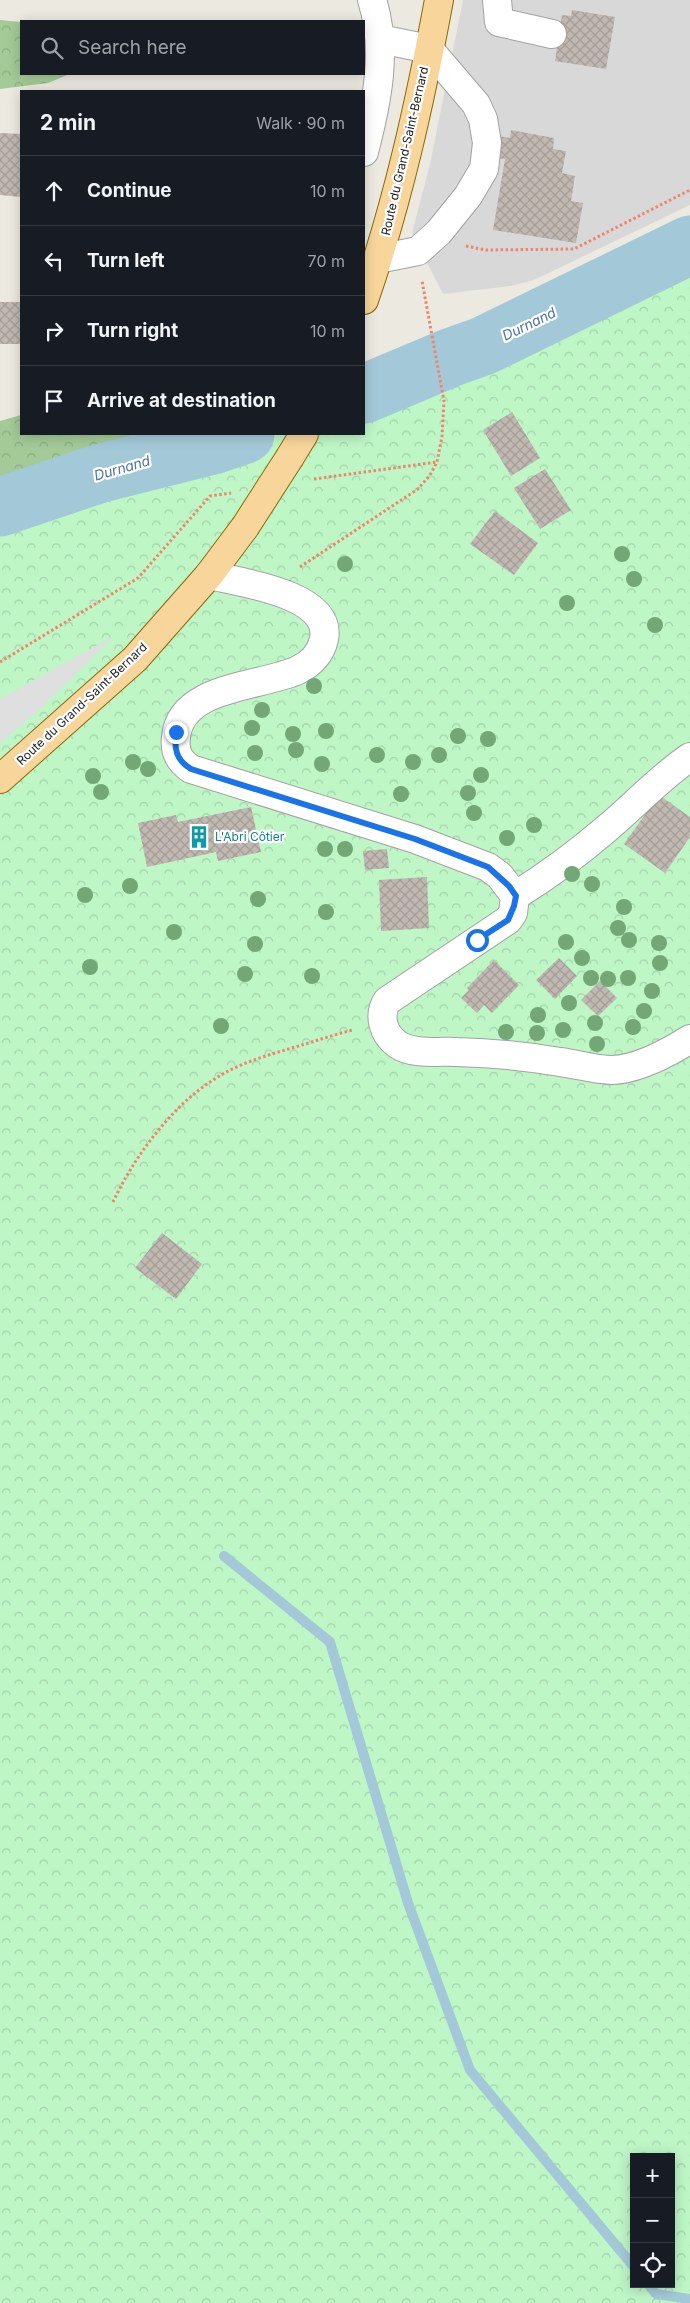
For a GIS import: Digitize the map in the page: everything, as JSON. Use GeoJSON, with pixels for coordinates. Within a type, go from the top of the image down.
{"type":"FeatureCollection","features":[{"type":"Feature","properties":{"kind":"main road","name":"Route du Grand-Saint-Bernard"},"geometry":{"type":"LineString","coordinates":[[365,297],[392,216],[409,147],[438,0]]}},
{"type":"Feature","properties":{"kind":"main road","name":"Route du Grand-Saint-Bernard"},"geometry":{"type":"LineString","coordinates":[[0,780],[135,659],[209,575],[245,527],[303,435]]}},
{"type":"Feature","properties":{"kind":"street"},"geometry":{"type":"LineString","coordinates":[[365,147],[378,88],[380,39],[372,0]]}},
{"type":"Feature","properties":{"kind":"street"},"geometry":{"type":"LineString","coordinates":[[497,0],[499,22],[552,34]]}},
{"type":"Feature","properties":{"kind":"street"},"geometry":{"type":"LineString","coordinates":[[378,259],[418,251],[439,232],[468,196],[484,169],[487,143],[483,119],[476,104],[429,49],[380,39]]}},
{"type":"Feature","properties":{"kind":"street"},"geometry":{"type":"LineString","coordinates":[[209,575],[267,588],[298,600],[312,610],[322,623],[325,632],[320,650],[307,665],[298,670],[243,685],[197,704],[184,716],[180,723],[175,742],[178,758],[191,769],[415,839],[488,867],[505,881],[516,896],[513,913],[508,920],[387,1000],[381,1016],[390,1036],[398,1045],[418,1051],[518,1056],[612,1070],[639,1064],[670,1052],[690,1039]]}},
{"type":"Feature","properties":{"kind":"street"},"geometry":{"type":"LineString","coordinates":[[516,896],[540,881],[605,830],[673,768],[690,757]]}},
{"type":"Feature","properties":{"kind":"path"},"geometry":{"type":"LineString","coordinates":[[439,232],[453,241],[475,249],[574,249],[690,190]]}},
{"type":"Feature","properties":{"kind":"path"},"geometry":{"type":"LineString","coordinates":[[267,588],[418,490],[430,475],[437,462],[442,437],[444,401],[429,326],[418,251]]}},
{"type":"Feature","properties":{"kind":"path"},"geometry":{"type":"LineString","coordinates":[[113,1202],[126,1174],[156,1135],[188,1098],[214,1079],[252,1060],[348,1032],[383,1024]]}},
{"type":"Feature","properties":{"kind":"shaded area"},"geometry":{"type":"Polygon","coordinates":[[[463,0],[690,0],[690,205],[534,280],[511,286],[443,294],[412,233],[430,164],[463,0]]]}},
{"type":"Feature","properties":{"kind":"shaded area"},"geometry":{"type":"Polygon","coordinates":[[[114,636],[40,709],[0,743],[0,699],[114,636]]]}},
{"type":"Feature","properties":{"kind":"green space"},"geometry":{"type":"Polygon","coordinates":[[[0,20],[20,22],[20,75],[68,75],[48,83],[0,89],[0,20]]]}},
{"type":"Feature","properties":{"kind":"green space"},"geometry":{"type":"Polygon","coordinates":[[[690,241],[690,2303],[0,2303],[0,508],[97,462],[261,442],[278,435],[365,435],[365,401],[560,322],[663,252],[690,241]]]}},
{"type":"Feature","properties":{"kind":"green space"},"geometry":{"type":"Polygon","coordinates":[[[20,415],[20,435],[194,435],[99,449],[40,466],[0,487],[0,421],[20,415]]]}},
{"type":"Feature","properties":{"kind":"building"},"geometry":{"type":"Polygon","coordinates":[[[572,10],[615,17],[606,69],[555,61],[562,15],[571,16],[572,10]]]}},
{"type":"Feature","properties":{"kind":"building"},"geometry":{"type":"Polygon","coordinates":[[[511,130],[554,138],[553,149],[566,151],[562,173],[575,176],[571,201],[583,203],[576,243],[493,230],[505,159],[495,158],[498,136],[510,138],[511,130]]]}},
{"type":"Feature","properties":{"kind":"building"},"geometry":{"type":"Polygon","coordinates":[[[0,133],[20,134],[20,197],[0,195],[0,133]]]}},
{"type":"Feature","properties":{"kind":"building"},"geometry":{"type":"Polygon","coordinates":[[[0,302],[20,302],[20,344],[0,344],[0,302]]]}},
{"type":"Feature","properties":{"kind":"building"},"geometry":{"type":"Polygon","coordinates":[[[512,412],[540,458],[511,476],[483,430],[512,412]]]}},
{"type":"Feature","properties":{"kind":"building"},"geometry":{"type":"Polygon","coordinates":[[[545,469],[571,510],[540,529],[514,488],[545,469]]]}},
{"type":"Feature","properties":{"kind":"building"},"geometry":{"type":"Polygon","coordinates":[[[495,511],[538,543],[514,575],[470,544],[495,511]]]}},
{"type":"Feature","properties":{"kind":"building"},"geometry":{"type":"Polygon","coordinates":[[[659,795],[690,817],[690,837],[665,873],[624,844],[659,795]]]}},
{"type":"Feature","properties":{"kind":"building","name":"L'Abri Côtier"},"geometry":{"type":"Polygon","coordinates":[[[251,807],[261,852],[218,861],[216,852],[147,867],[138,823],[176,815],[178,822],[251,807]]]}},
{"type":"Feature","properties":{"kind":"building"},"geometry":{"type":"Polygon","coordinates":[[[387,849],[389,868],[365,870],[363,851],[387,849]]]}},
{"type":"Feature","properties":{"kind":"building"},"geometry":{"type":"Polygon","coordinates":[[[427,877],[429,928],[381,931],[379,880],[427,877]]]}},
{"type":"Feature","properties":{"kind":"building"},"geometry":{"type":"Polygon","coordinates":[[[559,958],[577,976],[555,999],[536,980],[559,958]]]}},
{"type":"Feature","properties":{"kind":"building"},"geometry":{"type":"Polygon","coordinates":[[[494,960],[519,985],[492,1013],[484,1005],[477,1013],[461,998],[469,990],[467,988],[494,960]]]}},
{"type":"Feature","properties":{"kind":"building"},"geometry":{"type":"Polygon","coordinates":[[[600,981],[617,998],[598,1016],[581,1000],[600,981]]]}},
{"type":"Feature","properties":{"kind":"building"},"geometry":{"type":"Polygon","coordinates":[[[162,1233],[202,1264],[176,1299],[135,1268],[162,1233]]]}},
{"type":"Feature","properties":{"kind":"waterway","name":"Durnand"},"geometry":{"type":"LineString","coordinates":[[365,394],[483,346],[690,245]]}},
{"type":"Feature","properties":{"kind":"waterway","name":"Durnand"},"geometry":{"type":"LineString","coordinates":[[0,507],[98,474],[213,445],[242,435]]}},
{"type":"Feature","properties":{"kind":"waterway"},"geometry":{"type":"LineString","coordinates":[[224,1556],[330,1642],[408,1903],[470,2070],[630,2262]]}},
{"type":"Feature","properties":{"kind":"waterway"},"geometry":{"type":"LineString","coordinates":[[651,2288],[656,2294],[690,2299]]}},
{"type":"Feature","properties":{"kind":"place","name":"L'Abri Côtier"},"geometry":{"type":"Point","coordinates":[199,837]}},
{"type":"Feature","properties":{"kind":"route"},"geometry":{"type":"LineString","coordinates":[[176,732],[175,742],[178,758],[191,769],[415,839],[488,867],[500,876],[516,896],[513,913],[508,920],[477,940]]}}]}
